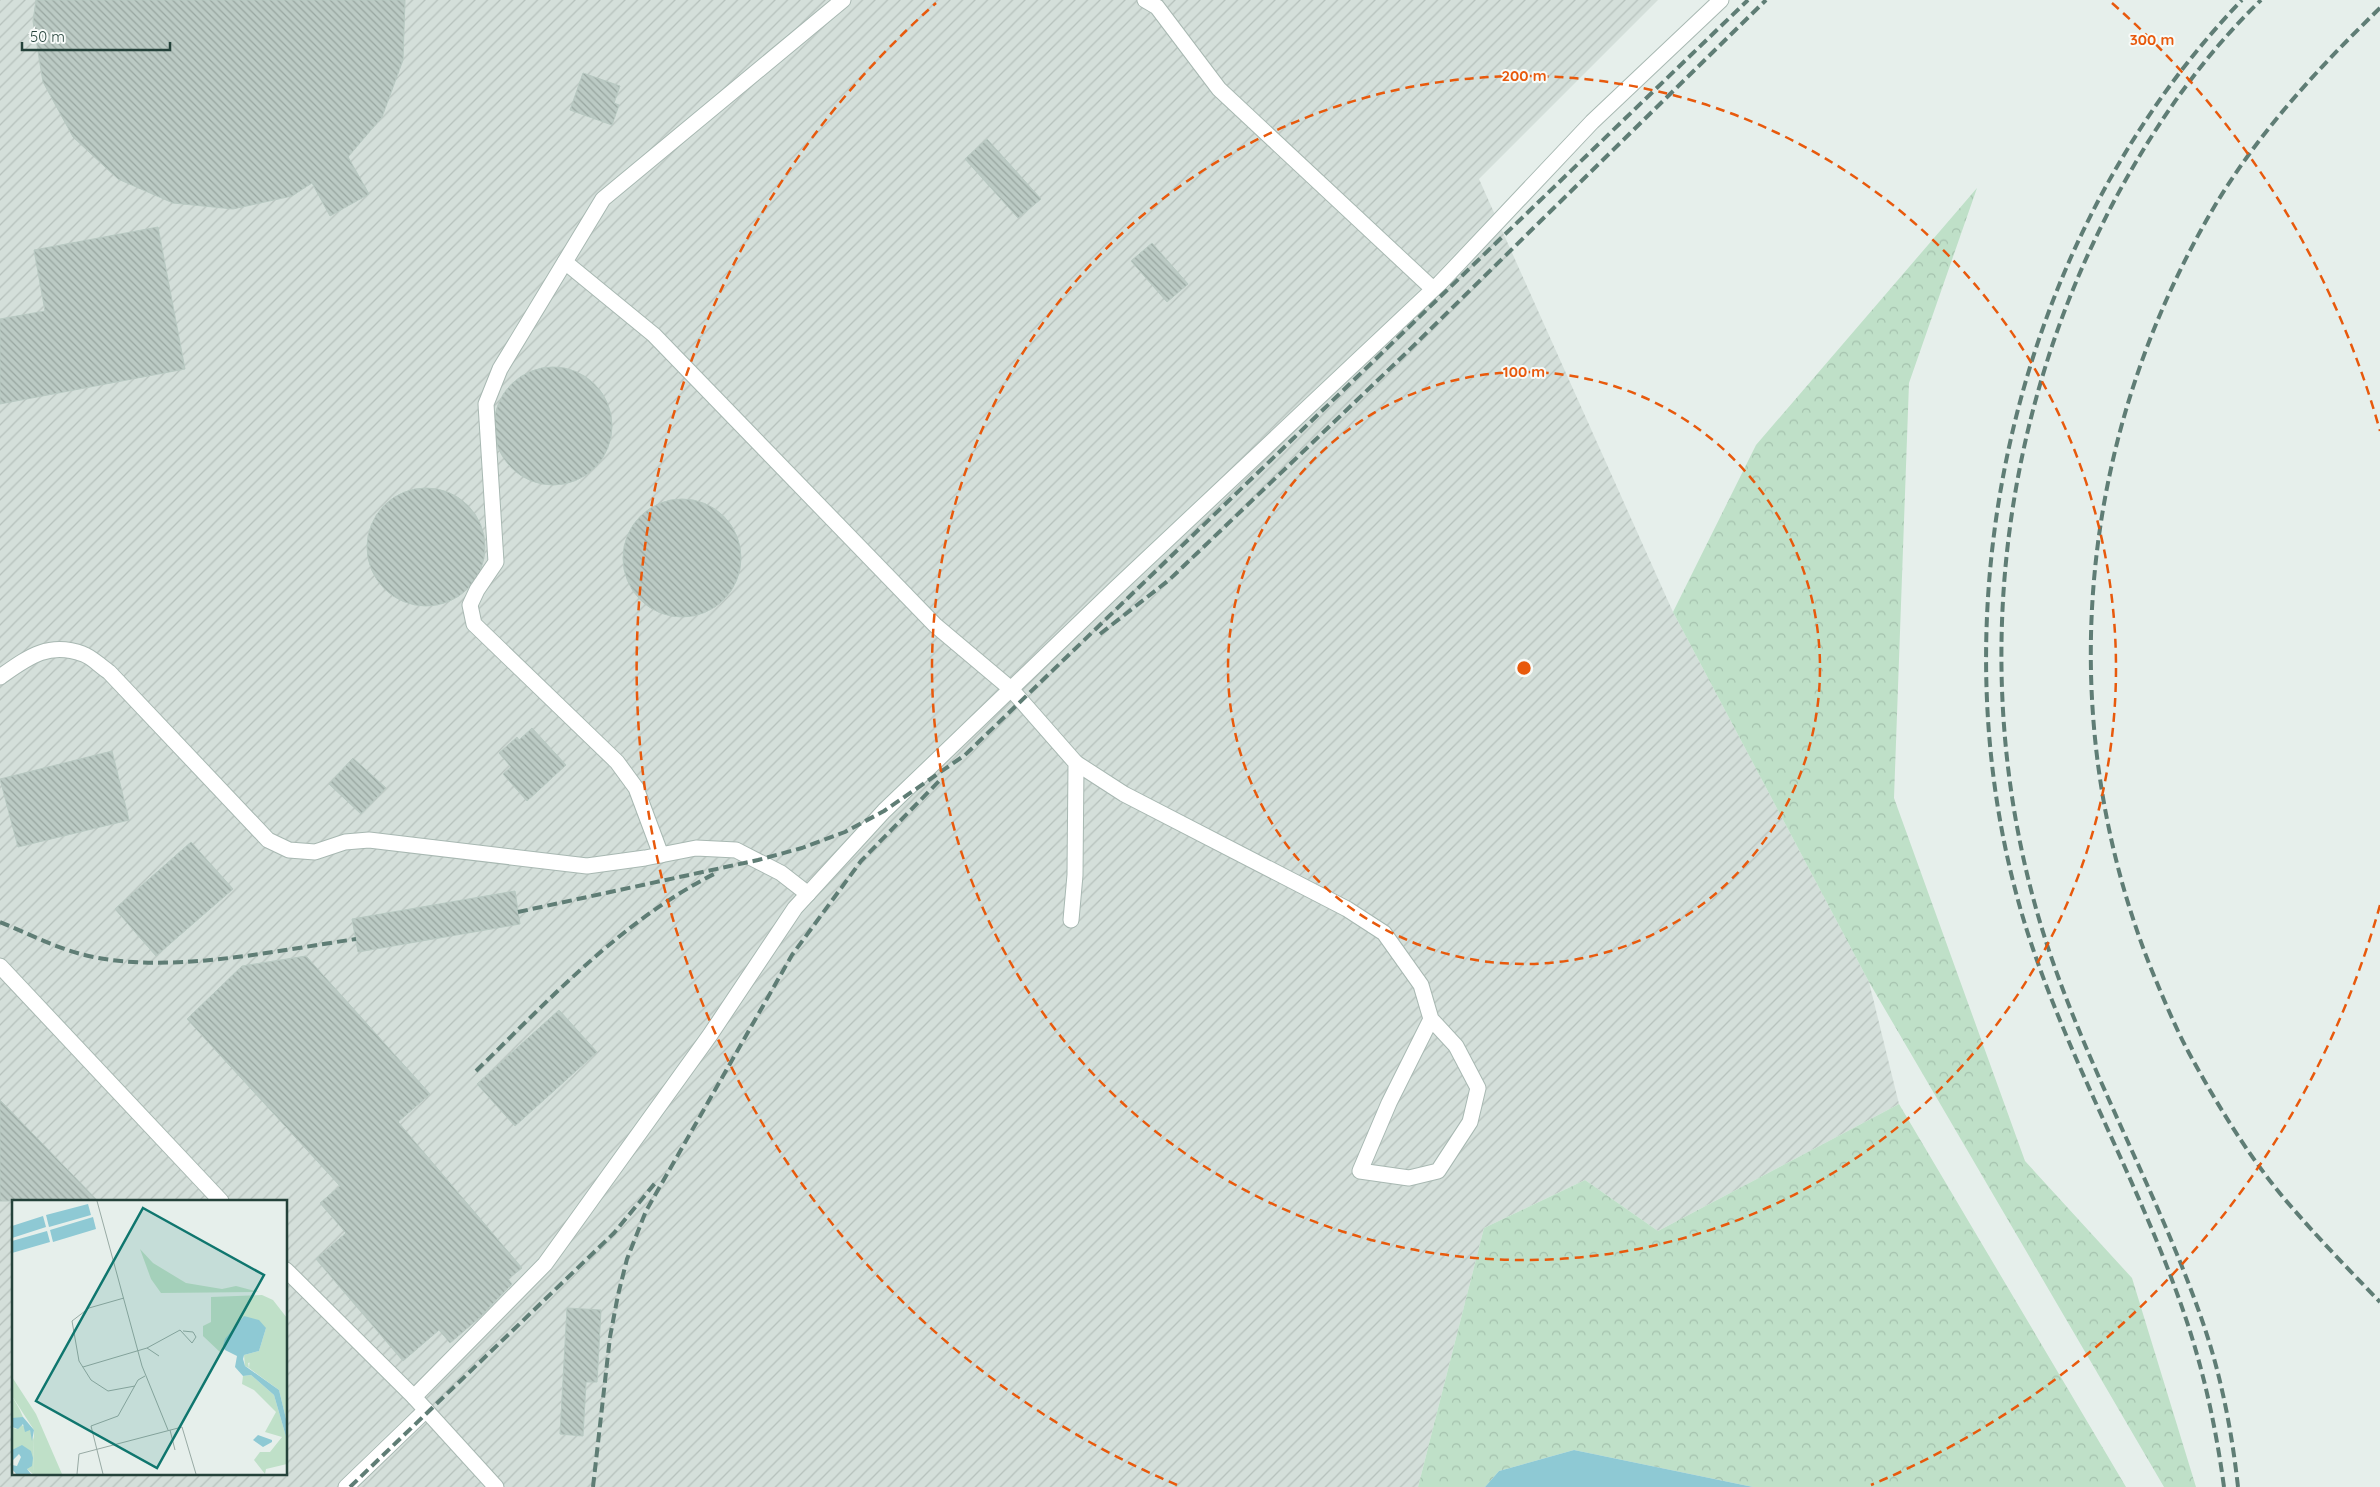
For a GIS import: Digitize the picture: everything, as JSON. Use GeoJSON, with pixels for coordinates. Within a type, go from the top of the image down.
{"type":"FeatureCollection","features":[{"type":"Feature","properties":{"kind":"lane"},"geometry":{"type":"LineString","coordinates":[[661,855],[636,788],[617,762],[474,624],[470,605],[496,562],[486,404],[500,369],[603,199],[843,0]]}},
{"type":"Feature","properties":{"kind":"lane"},"geometry":{"type":"LineString","coordinates":[[1145,0],[1157,7],[1219,89],[1433,289]]}},
{"type":"Feature","properties":{"kind":"lane"},"geometry":{"type":"LineString","coordinates":[[414,1396],[545,1264],[710,1035],[795,908],[884,811],[1433,289],[1592,122],[1721,0]]}},
{"type":"Feature","properties":{"kind":"lane"},"geometry":{"type":"LineString","coordinates":[[565,262],[654,335],[935,625],[1011,689],[1076,763],[1124,794],[1347,909],[1384,933],[1421,985],[1432,1019],[1456,1046],[1478,1088],[1470,1122],[1438,1171],[1409,1178],[1360,1170],[1388,1103],[1432,1019]]}},
{"type":"Feature","properties":{"kind":"lane"},"geometry":{"type":"LineString","coordinates":[[0,677],[32,655],[55,648],[84,654],[109,672],[268,840],[289,850],[315,852],[345,842],[369,840],[587,866],[696,848],[736,850],[781,873],[808,894]]}},
{"type":"Feature","properties":{"kind":"lane"},"geometry":{"type":"LineString","coordinates":[[1071,920],[1075,875],[1076,763]]}},
{"type":"Feature","properties":{"kind":"lane"},"geometry":{"type":"LineString","coordinates":[[0,966],[220,1200]]}},
{"type":"Feature","properties":{"kind":"lane"},"geometry":{"type":"LineString","coordinates":[[288,1272],[414,1396],[496,1487]]}},
{"type":"Feature","properties":{"kind":"lane"},"geometry":{"type":"LineString","coordinates":[[346,1487],[426,1410]]}},
{"type":"Feature","properties":{"kind":"shaded area"},"geometry":{"type":"Polygon","coordinates":[[[0,0],[1658,0],[1479,179],[1673,612],[1869,982],[1899,1104],[1658,1231],[1585,1180],[1484,1228],[1418,1487],[0,1487],[0,0]]]}},
{"type":"Feature","properties":{"kind":"green space"},"geometry":{"type":"Polygon","coordinates":[[[1977,188],[1909,383],[1894,798],[2025,1161],[2132,1278],[2196,1487],[2164,1487],[1869,982],[1673,612],[1756,445],[1977,188]]]}},
{"type":"Feature","properties":{"kind":"green space"},"geometry":{"type":"Polygon","coordinates":[[[1899,1104],[2126,1487],[1753,1487],[1574,1450],[1499,1471],[1485,1487],[1418,1487],[1484,1228],[1585,1180],[1658,1231],[1899,1104]]]}},
{"type":"Feature","properties":{"kind":"water"},"geometry":{"type":"Polygon","coordinates":[[[1574,1450],[1753,1487],[1485,1487],[1499,1471],[1574,1450]]]}},
{"type":"Feature","properties":{"kind":"building"},"geometry":{"type":"Polygon","coordinates":[[[36,0],[405,0],[403,60],[382,117],[348,157],[369,194],[330,216],[312,183],[292,196],[233,209],[173,203],[118,179],[73,137],[43,82],[33,21],[36,0]]]}},
{"type":"Feature","properties":{"kind":"building"},"geometry":{"type":"Polygon","coordinates":[[[583,73],[620,86],[614,103],[619,105],[612,125],[570,110],[583,73]]]}},
{"type":"Feature","properties":{"kind":"building"},"geometry":{"type":"Polygon","coordinates":[[[987,139],[1041,199],[1018,218],[965,159],[987,139]]]}},
{"type":"Feature","properties":{"kind":"building"},"geometry":{"type":"Polygon","coordinates":[[[158,227],[185,369],[0,404],[0,319],[45,311],[34,250],[158,227]]]}},
{"type":"Feature","properties":{"kind":"building"},"geometry":{"type":"Polygon","coordinates":[[[1152,243],[1188,284],[1167,302],[1131,261],[1152,243]]]}},
{"type":"Feature","properties":{"kind":"building"},"geometry":{"type":"Polygon","coordinates":[[[553,367],[576,371],[595,384],[608,403],[612,426],[608,449],[595,468],[576,481],[553,485],[530,481],[511,468],[498,449],[494,426],[498,403],[511,384],[530,371],[553,367]]]}},
{"type":"Feature","properties":{"kind":"building"},"geometry":{"type":"Polygon","coordinates":[[[426,488],[449,492],[468,505],[481,524],[485,547],[481,570],[468,589],[449,602],[426,606],[403,602],[384,589],[371,570],[367,547],[371,524],[384,505],[403,492],[426,488]]]}},
{"type":"Feature","properties":{"kind":"building"},"geometry":{"type":"Polygon","coordinates":[[[682,499],[705,503],[724,516],[737,535],[741,558],[737,581],[724,600],[705,613],[682,617],[659,613],[640,600],[627,581],[623,558],[627,535],[640,516],[659,503],[682,499]]]}},
{"type":"Feature","properties":{"kind":"building"},"geometry":{"type":"Polygon","coordinates":[[[532,728],[566,765],[527,801],[503,774],[511,767],[499,753],[517,737],[519,740],[532,728]]]}},
{"type":"Feature","properties":{"kind":"building"},"geometry":{"type":"Polygon","coordinates":[[[112,751],[129,820],[18,847],[0,779],[112,751]]]}},
{"type":"Feature","properties":{"kind":"building"},"geometry":{"type":"Polygon","coordinates":[[[353,758],[386,788],[361,814],[329,784],[353,758]]]}},
{"type":"Feature","properties":{"kind":"building"},"geometry":{"type":"Polygon","coordinates":[[[191,842],[233,889],[156,956],[115,909],[191,842]]]}},
{"type":"Feature","properties":{"kind":"building"},"geometry":{"type":"Polygon","coordinates":[[[515,891],[520,924],[358,952],[352,919],[515,891]]]}},
{"type":"Feature","properties":{"kind":"building"},"geometry":{"type":"Polygon","coordinates":[[[306,956],[430,1094],[398,1122],[522,1268],[508,1279],[512,1284],[479,1318],[450,1343],[439,1330],[403,1361],[316,1259],[346,1233],[320,1203],[340,1186],[187,1019],[242,966],[306,956]]]}},
{"type":"Feature","properties":{"kind":"building"},"geometry":{"type":"Polygon","coordinates":[[[559,1010],[597,1052],[515,1126],[477,1084],[559,1010]]]}},
{"type":"Feature","properties":{"kind":"building"},"geometry":{"type":"Polygon","coordinates":[[[0,1100],[97,1200],[0,1201],[0,1100]]]}},
{"type":"Feature","properties":{"kind":"building"},"geometry":{"type":"Polygon","coordinates":[[[567,1308],[601,1310],[597,1382],[586,1382],[583,1436],[560,1434],[567,1308]]]}},
{"type":"Feature","properties":{"kind":"railway"},"geometry":{"type":"LineString","coordinates":[[518,912],[758,860],[802,848],[845,832],[884,811],[965,755],[1748,0]]}},
{"type":"Feature","properties":{"kind":"railway"},"geometry":{"type":"LineString","coordinates":[[1100,634],[1169,580],[1403,356],[1766,0]]}},
{"type":"Feature","properties":{"kind":"railway"},"geometry":{"type":"LineString","coordinates":[[2224,1487],[2209,1400],[2185,1316],[2149,1222],[2068,1040],[2032,946],[2001,824],[1987,698],[1990,571],[2010,445],[2045,322],[2096,205],[2162,97],[2242,0]]}},
{"type":"Feature","properties":{"kind":"railway"},"geometry":{"type":"LineString","coordinates":[[2238,1487],[2233,1445],[2225,1404],[2203,1323],[2168,1233],[2072,1013],[2055,968],[2027,873],[2009,777],[2002,679],[2004,582],[2017,485],[2039,389],[2070,296],[2111,207],[2142,151],[2197,72],[2217,47],[2261,0]]}},
{"type":"Feature","properties":{"kind":"railway"},"geometry":{"type":"LineString","coordinates":[[2380,8],[2305,85],[2239,169],[2201,230],[2159,317],[2127,407],[2105,499],[2093,592],[2091,687],[2100,781],[2120,874],[2150,966],[2178,1032],[2200,1074],[2225,1115],[2265,1174],[2305,1223],[2380,1302]]}},
{"type":"Feature","properties":{"kind":"railway"},"geometry":{"type":"LineString","coordinates":[[593,1487],[610,1337],[618,1295],[627,1259],[646,1211],[792,955],[861,861],[942,778]]}},
{"type":"Feature","properties":{"kind":"railway"},"geometry":{"type":"LineString","coordinates":[[476,1071],[560,989],[618,937],[682,892],[716,873]]}},
{"type":"Feature","properties":{"kind":"railway"},"geometry":{"type":"LineString","coordinates":[[0,922],[51,944],[81,954],[113,960],[146,963],[182,962],[254,955],[356,939]]}},
{"type":"Feature","properties":{"kind":"railway"},"geometry":{"type":"LineString","coordinates":[[350,1487],[614,1233],[656,1182]]}}]}
